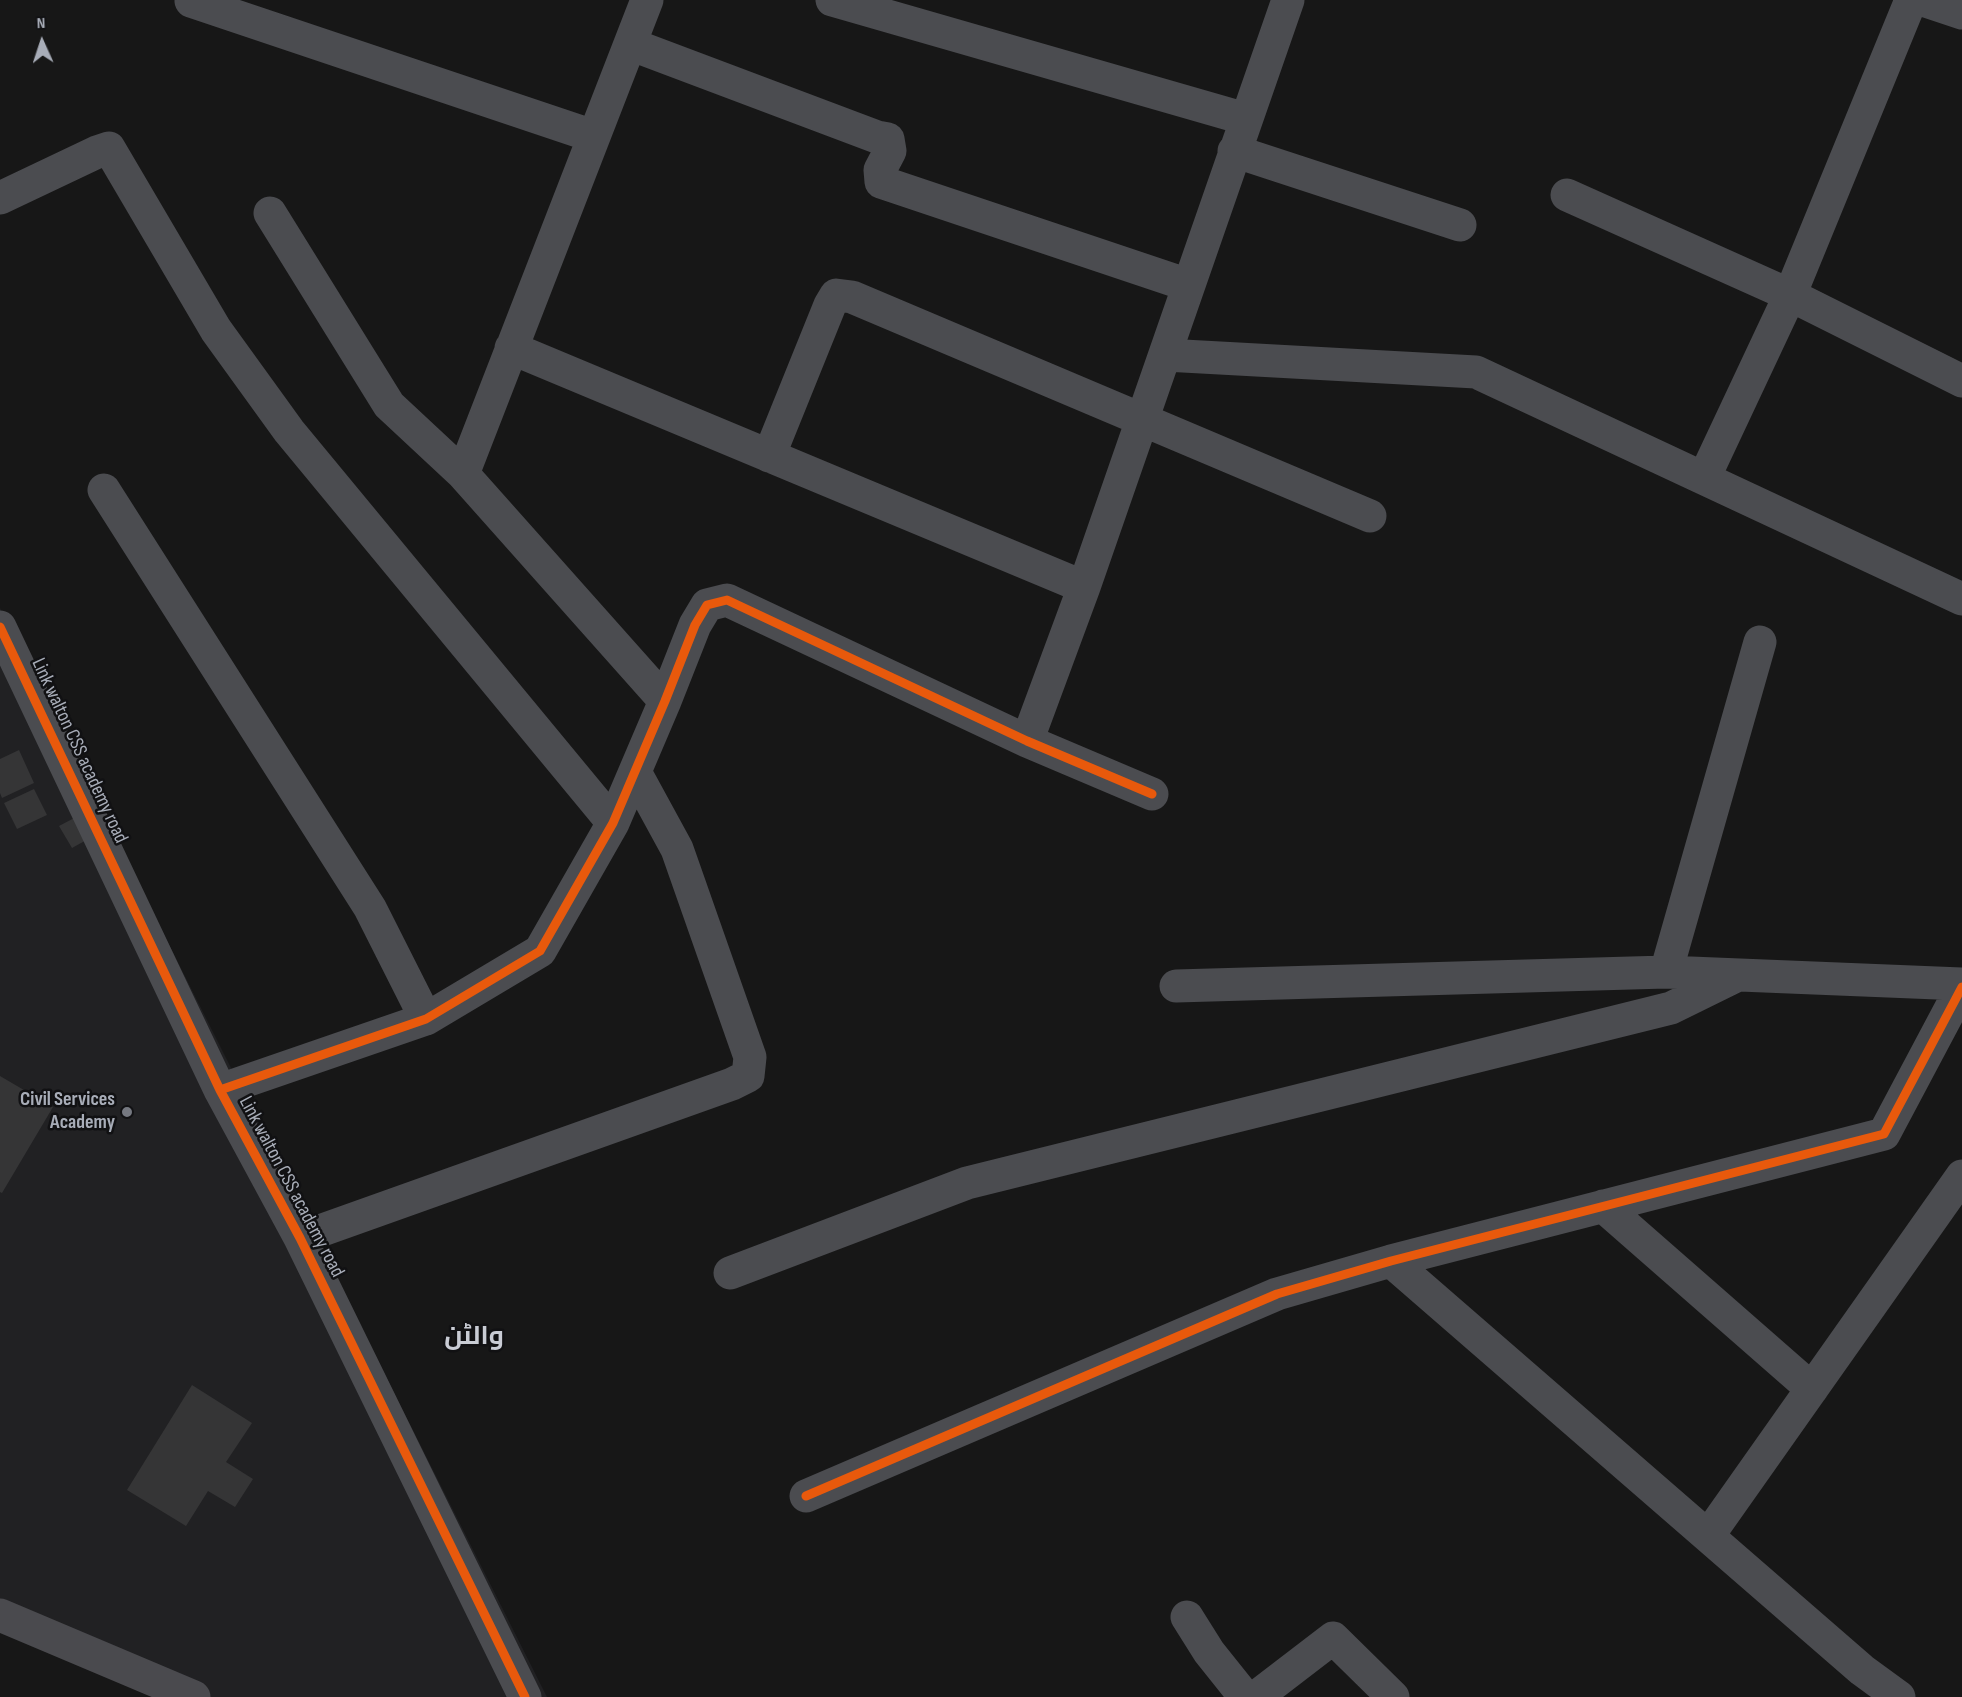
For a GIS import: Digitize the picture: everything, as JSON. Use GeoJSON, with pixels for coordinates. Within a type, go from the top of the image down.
{"type":"FeatureCollection","features":[{"type":"Feature","properties":{"kind":"street"},"geometry":{"type":"LineString","coordinates":[[463,474],[647,0]]}},
{"type":"Feature","properties":{"kind":"street"},"geometry":{"type":"LineString","coordinates":[[832,0],[1246,119]]}},
{"type":"Feature","properties":{"kind":"street"},"geometry":{"type":"LineString","coordinates":[[1027,741],[1084,587],[1288,0]]}},
{"type":"Feature","properties":{"kind":"street"},"geometry":{"type":"LineString","coordinates":[[1704,478],[1790,295],[1911,0]]}},
{"type":"Feature","properties":{"kind":"street"},"geometry":{"type":"LineString","coordinates":[[1923,0],[1962,13]]}},
{"type":"Feature","properties":{"kind":"street"},"geometry":{"type":"LineString","coordinates":[[191,1],[593,136]]}},
{"type":"Feature","properties":{"kind":"street"},"geometry":{"type":"LineString","coordinates":[[630,44],[877,137],[888,139],[890,151],[880,170],[881,182],[1188,285]]}},
{"type":"Feature","properties":{"kind":"street"},"geometry":{"type":"LineString","coordinates":[[0,198],[109,148],[216,330],[289,431],[613,822]]}},
{"type":"Feature","properties":{"kind":"street"},"geometry":{"type":"LineString","coordinates":[[1234,151],[1460,225]]}},
{"type":"Feature","properties":{"kind":"street"},"geometry":{"type":"LineString","coordinates":[[1567,195],[1790,295],[1962,381]]}},
{"type":"Feature","properties":{"kind":"street"},"geometry":{"type":"LineString","coordinates":[[270,213],[389,405],[463,474],[665,701]]}},
{"type":"Feature","properties":{"kind":"street"},"geometry":{"type":"LineString","coordinates":[[769,456],[836,295],[852,297],[1370,516]]}},
{"type":"Feature","properties":{"kind":"street"},"geometry":{"type":"LineString","coordinates":[[511,348],[1084,587]]}},
{"type":"Feature","properties":{"kind":"street"},"geometry":{"type":"LineString","coordinates":[[1165,355],[1476,372],[1962,599]]}},
{"type":"Feature","properties":{"kind":"street"},"geometry":{"type":"LineString","coordinates":[[104,490],[370,908],[426,1019]]}},
{"type":"Feature","properties":{"kind":"street"},"geometry":{"type":"LineString","coordinates":[[220,1090],[426,1019],[540,951],[613,822],[695,625],[707,605],[728,600],[1027,741],[1152,794]]}},
{"type":"Feature","properties":{"kind":"street","name":"Link walton CSS academy road"},"geometry":{"type":"LineString","coordinates":[[0,627],[220,1090],[300,1238],[525,1697]]}},
{"type":"Feature","properties":{"kind":"street"},"geometry":{"type":"LineString","coordinates":[[1666,972],[1760,642]]}},
{"type":"Feature","properties":{"kind":"street"},"geometry":{"type":"LineString","coordinates":[[300,1238],[732,1084],[748,1076],[750,1057],[677,849],[635,772]]}},
{"type":"Feature","properties":{"kind":"street"},"geometry":{"type":"LineString","coordinates":[[806,1496],[1277,1294],[1391,1261],[1884,1134],[1962,986],[1666,972],[1176,986]]}},
{"type":"Feature","properties":{"kind":"street"},"geometry":{"type":"LineString","coordinates":[[730,1273],[967,1183],[1671,1008],[1736,975]]}},
{"type":"Feature","properties":{"kind":"street"},"geometry":{"type":"LineString","coordinates":[[1708,1536],[1962,1176]]}},
{"type":"Feature","properties":{"kind":"street"},"geometry":{"type":"LineString","coordinates":[[1603,1206],[1812,1389]]}},
{"type":"Feature","properties":{"kind":"street"},"geometry":{"type":"LineString","coordinates":[[1391,1261],[1862,1670],[1899,1697]]}},
{"type":"Feature","properties":{"kind":"street"},"geometry":{"type":"LineString","coordinates":[[0,1616],[194,1697]]}},
{"type":"Feature","properties":{"kind":"street"},"geometry":{"type":"LineString","coordinates":[[1187,1617],[1209,1652],[1245,1697]]}},
{"type":"Feature","properties":{"kind":"street"},"geometry":{"type":"LineString","coordinates":[[1256,1697],[1333,1638],[1394,1697]]}},
{"type":"Feature","properties":{"kind":"shaded area","name":"Civil Services Academy"},"geometry":{"type":"Polygon","coordinates":[[[0,608],[547,1697],[198,1697],[0,1615],[0,608]]]}},
{"type":"Feature","properties":{"kind":"building"},"geometry":{"type":"Polygon","coordinates":[[[19,750],[34,783],[2,798],[0,759],[19,750]]]}},
{"type":"Feature","properties":{"kind":"building"},"geometry":{"type":"Polygon","coordinates":[[[34,789],[47,815],[17,829],[4,803],[34,789]]]}},
{"type":"Feature","properties":{"kind":"building"},"geometry":{"type":"Polygon","coordinates":[[[78,816],[90,838],[72,848],[59,826],[78,816]]]}},
{"type":"Feature","properties":{"kind":"building"},"geometry":{"type":"Polygon","coordinates":[[[0,1076],[53,1107],[2,1193],[0,1192],[0,1076]]]}},
{"type":"Feature","properties":{"kind":"building"},"geometry":{"type":"Polygon","coordinates":[[[192,1385],[252,1423],[226,1462],[253,1479],[235,1507],[208,1491],[186,1526],[127,1490],[192,1385]]]}},
{"type":"Feature","properties":{"kind":"cycle path"},"geometry":{"type":"LineString","coordinates":[[220,1090],[426,1019],[540,951],[613,823],[695,625],[707,605],[727,600],[1027,741],[1152,794]]}},
{"type":"Feature","properties":{"kind":"cycle path"},"geometry":{"type":"LineString","coordinates":[[0,627],[220,1090],[300,1238],[525,1697]]}},
{"type":"Feature","properties":{"kind":"cycle path"},"geometry":{"type":"LineString","coordinates":[[806,1496],[1277,1294],[1391,1261],[1884,1134],[1962,987]]}},
{"type":"Feature","properties":{"kind":"place","name":"Civil Services Academy"},"geometry":{"type":"Point","coordinates":[127,1112]}},
{"type":"Feature","properties":{"kind":"district","name":"والٹن"},"geometry":{"type":"Point","coordinates":[474,1337]}}]}
